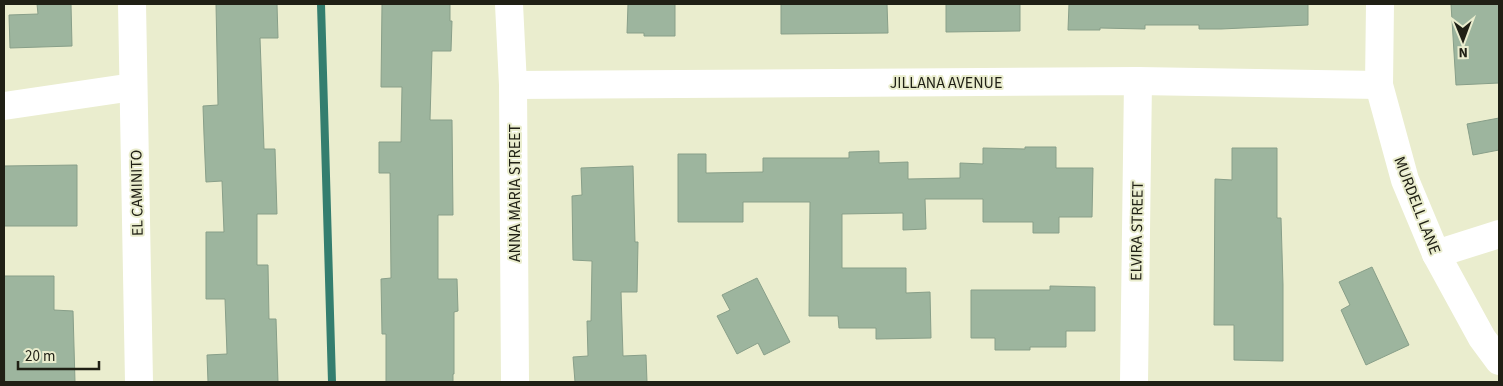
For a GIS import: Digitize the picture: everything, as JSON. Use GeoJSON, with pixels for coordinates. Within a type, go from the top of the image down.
{"type":"FeatureCollection","features":[{"type":"Feature","properties":{"kind":"street","name":"EL CAMINITO"},"geometry":{"type":"LineString","coordinates":[[132,4],[139,382]]}},
{"type":"Feature","properties":{"kind":"street","name":"ANNA MARIA STREET"},"geometry":{"type":"LineString","coordinates":[[509,4],[513,85],[515,382]]}},
{"type":"Feature","properties":{"kind":"street","name":"MURDELL LANE"},"geometry":{"type":"LineString","coordinates":[[1380,4],[1379,85],[1405,180],[1436,254],[1482,338],[1499,361]]}},
{"type":"Feature","properties":{"kind":"street","name":"JILLANA AVENUE"},"geometry":{"type":"LineString","coordinates":[[513,85],[1138,81],[1379,85]]}},
{"type":"Feature","properties":{"kind":"street","name":"ELVIRA STREET"},"geometry":{"type":"LineString","coordinates":[[1134,382],[1138,81]]}},
{"type":"Feature","properties":{"kind":"street"},"geometry":{"type":"LineString","coordinates":[[4,106],[134,87]]}},
{"type":"Feature","properties":{"kind":"street"},"geometry":{"type":"LineString","coordinates":[[1436,254],[1499,234]]}},
{"type":"Feature","properties":{"kind":"building"},"geometry":{"type":"Polygon","coordinates":[[[37,4],[71,4],[72,46],[10,48],[9,15],[38,14],[37,4]]]}},
{"type":"Feature","properties":{"kind":"building"},"geometry":{"type":"Polygon","coordinates":[[[216,4],[277,4],[278,38],[260,38],[264,149],[275,149],[277,214],[257,214],[257,265],[268,265],[269,319],[276,319],[278,382],[208,382],[207,355],[227,354],[225,299],[206,299],[206,232],[224,232],[222,181],[206,182],[204,135],[203,106],[218,105],[216,4]]]}},
{"type":"Feature","properties":{"kind":"building"},"geometry":{"type":"Polygon","coordinates":[[[382,4],[450,4],[450,21],[452,21],[451,51],[432,51],[430,120],[452,120],[453,215],[438,215],[438,279],[457,279],[458,311],[454,312],[453,382],[386,382],[386,334],[382,334],[381,279],[391,278],[390,173],[379,173],[379,142],[401,142],[402,87],[381,87],[382,4]]]}},
{"type":"Feature","properties":{"kind":"building"},"geometry":{"type":"Polygon","coordinates":[[[628,4],[675,4],[675,36],[644,36],[644,33],[627,33],[628,4]]]}},
{"type":"Feature","properties":{"kind":"building"},"geometry":{"type":"Polygon","coordinates":[[[781,4],[887,4],[888,33],[781,34],[781,4]]]}},
{"type":"Feature","properties":{"kind":"building"},"geometry":{"type":"Polygon","coordinates":[[[946,4],[1020,4],[1020,31],[946,32],[946,4]]]}},
{"type":"Feature","properties":{"kind":"building"},"geometry":{"type":"Polygon","coordinates":[[[1069,4],[1308,4],[1308,25],[1199,29],[1199,25],[1145,25],[1145,29],[1100,28],[1100,30],[1068,30],[1069,4]]]}},
{"type":"Feature","properties":{"kind":"building"},"geometry":{"type":"Polygon","coordinates":[[[1451,4],[1499,4],[1499,83],[1456,85],[1451,4]]]}},
{"type":"Feature","properties":{"kind":"building"},"geometry":{"type":"Polygon","coordinates":[[[1499,118],[1499,150],[1473,155],[1467,124],[1499,118]]]}},
{"type":"Feature","properties":{"kind":"building"},"geometry":{"type":"Polygon","coordinates":[[[1025,147],[1056,147],[1056,168],[1093,168],[1092,217],[1059,217],[1059,233],[1033,233],[1033,222],[983,222],[983,199],[925,199],[926,229],[903,230],[903,213],[842,214],[842,268],[906,268],[906,293],[930,292],[931,338],[876,339],[876,328],[839,328],[838,316],[809,316],[810,202],[743,202],[743,222],[678,222],[678,154],[706,154],[706,173],[763,172],[763,158],[849,158],[849,152],[879,151],[879,163],[908,162],[908,179],[960,178],[960,163],[983,164],[983,148],[1025,149],[1025,147]]]}},
{"type":"Feature","properties":{"kind":"building"},"geometry":{"type":"Polygon","coordinates":[[[1232,148],[1277,148],[1277,218],[1281,218],[1283,285],[1283,361],[1234,360],[1234,325],[1214,325],[1215,179],[1232,180],[1232,148]]]}},
{"type":"Feature","properties":{"kind":"building"},"geometry":{"type":"Polygon","coordinates":[[[77,165],[77,226],[4,226],[4,166],[77,165]]]}},
{"type":"Feature","properties":{"kind":"building"},"geometry":{"type":"Polygon","coordinates":[[[633,166],[635,242],[638,242],[637,292],[621,292],[623,356],[646,355],[647,382],[575,382],[573,357],[588,356],[587,321],[591,321],[592,261],[573,260],[572,196],[582,195],[581,168],[633,166]]]}},
{"type":"Feature","properties":{"kind":"building"},"geometry":{"type":"Polygon","coordinates":[[[1372,267],[1409,345],[1366,365],[1341,310],[1350,305],[1339,282],[1372,267]]]}},
{"type":"Feature","properties":{"kind":"building"},"geometry":{"type":"Polygon","coordinates":[[[4,276],[54,276],[54,310],[73,311],[75,382],[5,382],[4,276]]]}},
{"type":"Feature","properties":{"kind":"building"},"geometry":{"type":"Polygon","coordinates":[[[757,278],[790,342],[764,355],[758,343],[737,354],[717,316],[730,310],[722,295],[757,278]]]}},
{"type":"Feature","properties":{"kind":"building"},"geometry":{"type":"Polygon","coordinates":[[[1050,286],[1095,287],[1095,331],[1066,331],[1066,347],[1030,347],[1030,350],[995,350],[995,338],[971,338],[971,290],[1050,290],[1050,286]]]}},
{"type":"Feature","properties":{"kind":"waterway"},"geometry":{"type":"LineString","coordinates":[[321,4],[332,382]]}}]}
